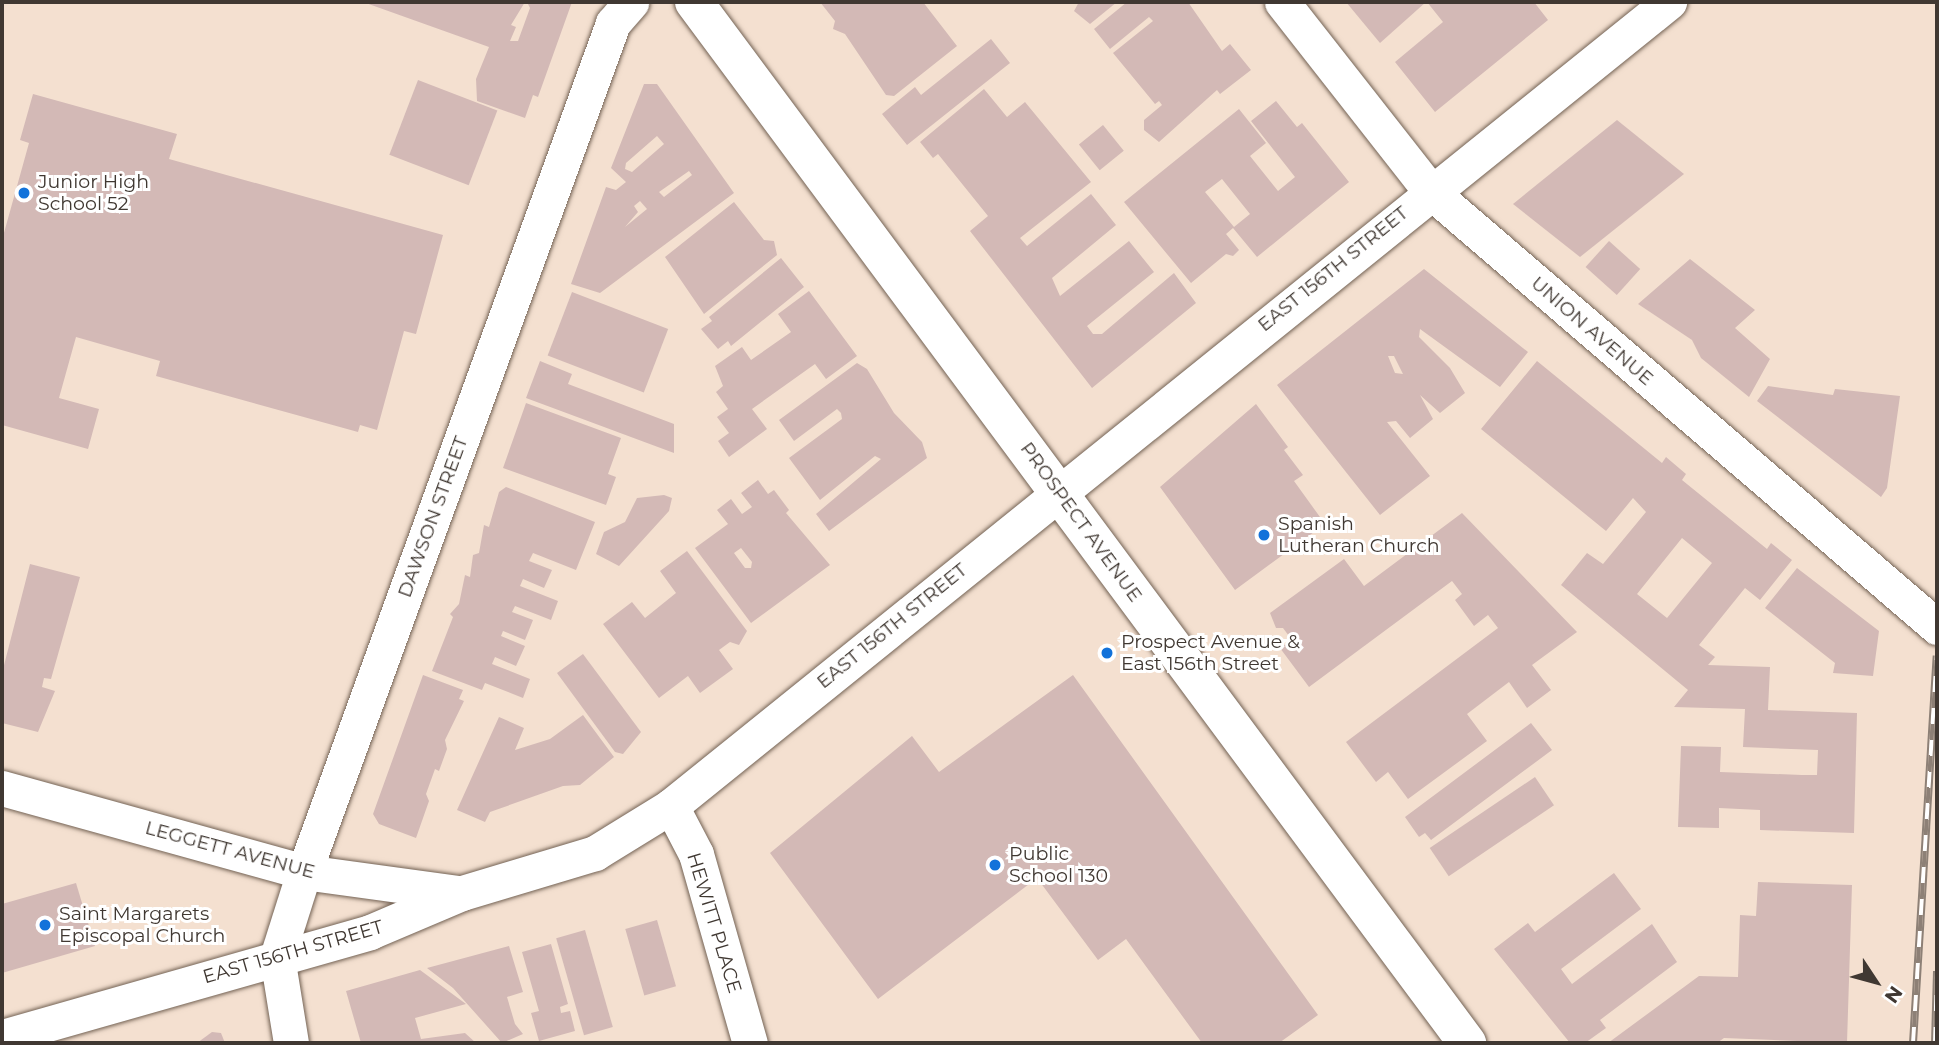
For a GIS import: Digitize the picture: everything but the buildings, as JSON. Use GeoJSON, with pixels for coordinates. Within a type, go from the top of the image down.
{"type":"FeatureCollection","features":[{"type":"Feature","properties":{"kind":"street","name":"DAWSON STREET"},"geometry":{"type":"LineString","coordinates":[[291,1043],[277,957],[304,872],[613,23],[631,2]]}},
{"type":"Feature","properties":{"kind":"street","name":"PROSPECT AVENUE"},"geometry":{"type":"LineString","coordinates":[[694,2],[1467,1043]]}},
{"type":"Feature","properties":{"kind":"street","name":"UNION AVENUE"},"geometry":{"type":"LineString","coordinates":[[1282,2],[1430,191],[1937,627]]}},
{"type":"Feature","properties":{"kind":"street","name":"EAST 156TH STREET"},"geometry":{"type":"LineString","coordinates":[[2,1037],[370,932],[462,893],[595,853],[671,806],[1058,490],[1669,2]]}},
{"type":"Feature","properties":{"kind":"street","name":"LEGGETT AVENUE"},"geometry":{"type":"LineString","coordinates":[[2,788],[304,872],[462,893]]}},
{"type":"Feature","properties":{"kind":"street","name":"HEWITT PLACE"},"geometry":{"type":"LineString","coordinates":[[671,806],[696,854],[750,1043]]}},
{"type":"Feature","properties":{"kind":"railway"},"geometry":{"type":"LineString","coordinates":[[1913,1043],[1937,656]]}},
{"type":"Feature","properties":{"kind":"railway"},"geometry":{"type":"LineString","coordinates":[[1935,1043],[1937,971]]}},
{"type":"Feature","properties":{"kind":"place","name":"Junior High School 52"},"geometry":{"type":"Point","coordinates":[24,193]}},
{"type":"Feature","properties":{"kind":"place","name":"Spanish Lutheran Church"},"geometry":{"type":"Point","coordinates":[1264,535]}},
{"type":"Feature","properties":{"kind":"place","name":"Prospect Avenue & East 156th Street"},"geometry":{"type":"Point","coordinates":[1107,653]}},
{"type":"Feature","properties":{"kind":"place","name":"Public School 130"},"geometry":{"type":"Point","coordinates":[995,865]}},
{"type":"Feature","properties":{"kind":"place","name":"Saint Margarets Episcopal Church"},"geometry":{"type":"Point","coordinates":[45,925]}}]}
